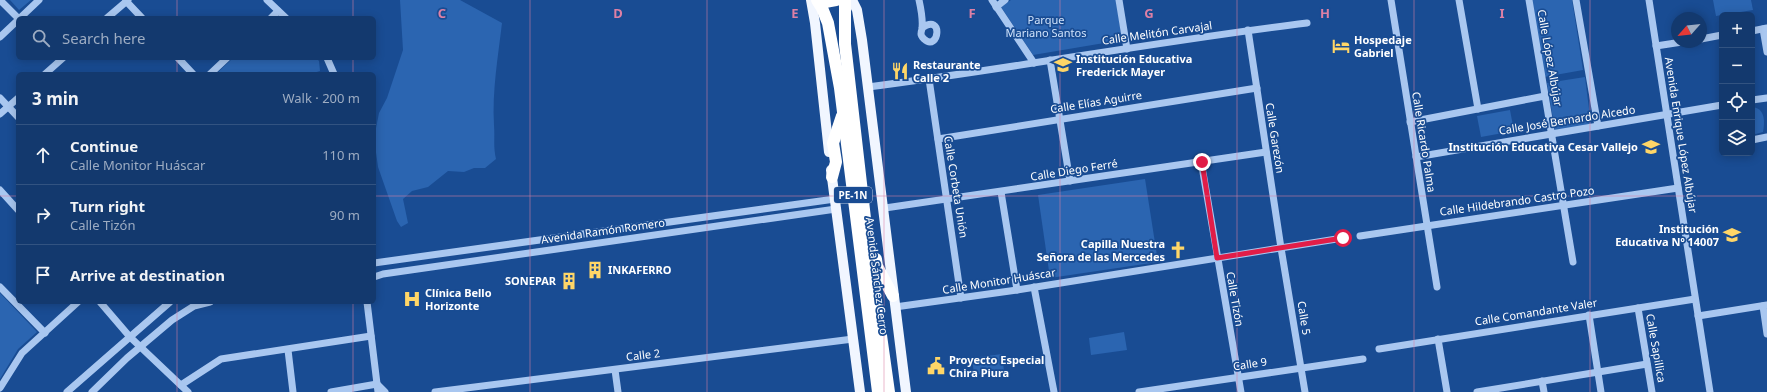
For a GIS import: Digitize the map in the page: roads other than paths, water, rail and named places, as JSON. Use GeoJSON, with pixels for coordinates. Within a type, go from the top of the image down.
{"type":"FeatureCollection","features":[{"type":"Feature","properties":{"kind":"highway","name":"PE-1N"},"geometry":{"type":"LineString","coordinates":[[817,0],[826,2],[836,0]]}},
{"type":"Feature","properties":{"kind":"highway","name":"Avenida Sánchez Cerro"},"geometry":{"type":"LineString","coordinates":[[817,0],[828,23],[843,113],[878,392]]}},
{"type":"Feature","properties":{"kind":"highway","name":"Avenida Sánchez Cerro"},"geometry":{"type":"LineString","coordinates":[[845,0],[845,44],[867,236],[889,392]]}},
{"type":"Feature","properties":{"kind":"highway"},"geometry":{"type":"LineString","coordinates":[[832,177],[836,162],[833,143],[843,113]]}},
{"type":"Feature","properties":{"kind":"highway"},"geometry":{"type":"LineString","coordinates":[[867,236],[873,245],[877,266],[894,302]]}},
{"type":"Feature","properties":{"kind":"main road"},"geometry":{"type":"LineString","coordinates":[[810,0],[818,49],[834,199],[860,392]]}},
{"type":"Feature","properties":{"kind":"main road","name":"Avenida Sánchez Cerro"},"geometry":{"type":"LineString","coordinates":[[852,0],[857,10],[860,26],[906,392]]}},
{"type":"Feature","properties":{"kind":"street"},"geometry":{"type":"LineString","coordinates":[[0,0],[16,16]]}},
{"type":"Feature","properties":{"kind":"street"},"geometry":{"type":"LineString","coordinates":[[22,16],[39,0]]}},
{"type":"Feature","properties":{"kind":"street"},"geometry":{"type":"LineString","coordinates":[[267,0],[284,16]]}},
{"type":"Feature","properties":{"kind":"street"},"geometry":{"type":"LineString","coordinates":[[919,0],[922,28]]}},
{"type":"Feature","properties":{"kind":"street"},"geometry":{"type":"LineString","coordinates":[[992,0],[1034,62]]}},
{"type":"Feature","properties":{"kind":"street"},"geometry":{"type":"LineString","coordinates":[[996,7],[1005,0]]}},
{"type":"Feature","properties":{"kind":"street"},"geometry":{"type":"LineString","coordinates":[[1119,0],[1126,49]]}},
{"type":"Feature","properties":{"kind":"street","name":"Calle Ricardo Palma"},"geometry":{"type":"LineString","coordinates":[[1391,0],[1426,226],[1437,287]]}},
{"type":"Feature","properties":{"kind":"street"},"geometry":{"type":"LineString","coordinates":[[1460,0],[1478,109]]}},
{"type":"Feature","properties":{"kind":"street","name":"Calle López Albújar"},"geometry":{"type":"LineString","coordinates":[[1529,0],[1573,262]]}},
{"type":"Feature","properties":{"kind":"street"},"geometry":{"type":"LineString","coordinates":[[1576,0],[1598,126]]}},
{"type":"Feature","properties":{"kind":"street","name":"Avenida Enrique López Albújar"},"geometry":{"type":"LineString","coordinates":[[1649,0],[1710,392]]}},
{"type":"Feature","properties":{"kind":"street"},"geometry":{"type":"LineString","coordinates":[[110,16],[127,1],[140,16]]}},
{"type":"Feature","properties":{"kind":"street"},"geometry":{"type":"LineString","coordinates":[[273,16],[278,11]]}},
{"type":"Feature","properties":{"kind":"street"},"geometry":{"type":"LineString","coordinates":[[0,37],[16,22]]}},
{"type":"Feature","properties":{"kind":"street","name":"Calle Melitón Carvajal"},"geometry":{"type":"LineString","coordinates":[[868,87],[1248,30],[1307,23]]}},
{"type":"Feature","properties":{"kind":"street"},"geometry":{"type":"LineString","coordinates":[[1755,30],[1765,28],[1767,52]]}},
{"type":"Feature","properties":{"kind":"street","name":"Calle Garezón"},"geometry":{"type":"LineString","coordinates":[[1248,30],[1281,248]]}},
{"type":"Feature","properties":{"kind":"street"},"geometry":{"type":"LineString","coordinates":[[1707,38],[1719,36]]}},
{"type":"Feature","properties":{"kind":"street"},"geometry":{"type":"LineString","coordinates":[[1656,46],[1671,44]]}},
{"type":"Feature","properties":{"kind":"street"},"geometry":{"type":"LineString","coordinates":[[47,72],[61,60]]}},
{"type":"Feature","properties":{"kind":"street"},"geometry":{"type":"LineString","coordinates":[[180,60],[191,72]]}},
{"type":"Feature","properties":{"kind":"street"},"geometry":{"type":"LineString","coordinates":[[212,72],[225,60]]}},
{"type":"Feature","properties":{"kind":"street"},"geometry":{"type":"LineString","coordinates":[[328,60],[334,72]]}},
{"type":"Feature","properties":{"kind":"street"},"geometry":{"type":"LineString","coordinates":[[1050,60],[1070,181]]}},
{"type":"Feature","properties":{"kind":"street","name":"Calle Corbeta Unión"},"geometry":{"type":"LineString","coordinates":[[929,79],[961,298]]}},
{"type":"Feature","properties":{"kind":"street","name":"Calle Elías Aguirre"},"geometry":{"type":"LineString","coordinates":[[938,139],[1257,88]]}},
{"type":"Feature","properties":{"kind":"street"},"geometry":{"type":"LineString","coordinates":[[1410,122],[1545,96]]}},
{"type":"Feature","properties":{"kind":"street"},"geometry":{"type":"LineString","coordinates":[[0,98],[16,116]]}},
{"type":"Feature","properties":{"kind":"street"},"geometry":{"type":"LineString","coordinates":[[1755,100],[1767,98]]}},
{"type":"Feature","properties":{"kind":"street"},"geometry":{"type":"LineString","coordinates":[[0,114],[16,100]]}},
{"type":"Feature","properties":{"kind":"street","name":"Calle José Bernardo Alcedo"},"geometry":{"type":"LineString","coordinates":[[1416,156],[1719,106]]}},
{"type":"Feature","properties":{"kind":"street"},"geometry":{"type":"LineString","coordinates":[[1755,139],[1767,137]]}},
{"type":"Feature","properties":{"kind":"street","name":"Calle Diego Ferré"},"geometry":{"type":"LineString","coordinates":[[884,208],[947,200],[1266,152]]}},
{"type":"Feature","properties":{"kind":"street","name":"Calle Tizón"},"geometry":{"type":"LineString","coordinates":[[1202,162],[1217,258],[1241,392]]}},
{"type":"Feature","properties":{"kind":"street","name":"Calle Hildebrando Castro Pozo"},"geometry":{"type":"LineString","coordinates":[[1360,236],[1678,188]]}},
{"type":"Feature","properties":{"kind":"street"},"geometry":{"type":"LineString","coordinates":[[0,190],[16,208]]}},
{"type":"Feature","properties":{"kind":"street"},"geometry":{"type":"LineString","coordinates":[[1001,192],[1017,290]]}},
{"type":"Feature","properties":{"kind":"street","name":"Avenida Ramón Romero"},"geometry":{"type":"LineString","coordinates":[[376,263],[834,199]]}},
{"type":"Feature","properties":{"kind":"street","name":"Avenida Ramón Romero"},"geometry":{"type":"LineString","coordinates":[[376,276],[383,274],[519,254],[836,209]]}},
{"type":"Feature","properties":{"kind":"street","name":"Calle Monitor Huáscar"},"geometry":{"type":"LineString","coordinates":[[894,302],[961,298],[1343,238]]}},
{"type":"Feature","properties":{"kind":"street"},"geometry":{"type":"LineString","coordinates":[[517,243],[519,254]]}},
{"type":"Feature","properties":{"kind":"street"},"geometry":{"type":"LineString","coordinates":[[497,246],[499,257]]}},
{"type":"Feature","properties":{"kind":"street","name":"Calle 5"},"geometry":{"type":"LineString","coordinates":[[1281,248],[1305,392]]}},
{"type":"Feature","properties":{"kind":"street"},"geometry":{"type":"LineString","coordinates":[[0,287],[16,303]]}},
{"type":"Feature","properties":{"kind":"street"},"geometry":{"type":"LineString","coordinates":[[1034,287],[1054,392]]}},
{"type":"Feature","properties":{"kind":"street","name":"Calle Comandante Valer"},"geometry":{"type":"LineString","coordinates":[[1379,349],[1695,299]]}},
{"type":"Feature","properties":{"kind":"street"},"geometry":{"type":"LineString","coordinates":[[17,304],[45,333]]}},
{"type":"Feature","properties":{"kind":"street"},"geometry":{"type":"LineString","coordinates":[[0,388],[22,353],[76,304]]}},
{"type":"Feature","properties":{"kind":"street"},"geometry":{"type":"LineString","coordinates":[[102,304],[130,337],[188,392]]}},
{"type":"Feature","properties":{"kind":"street"},"geometry":{"type":"LineString","coordinates":[[67,392],[168,304]]}},
{"type":"Feature","properties":{"kind":"street"},"geometry":{"type":"LineString","coordinates":[[92,392],[127,358],[172,320],[194,306],[202,304]]}},
{"type":"Feature","properties":{"kind":"street"},"geometry":{"type":"LineString","coordinates":[[367,304],[378,392]]}},
{"type":"Feature","properties":{"kind":"street"},"geometry":{"type":"LineString","coordinates":[[1698,316],[1765,306],[1767,334]]}},
{"type":"Feature","properties":{"kind":"street","name":"Calle Sapillica"},"geometry":{"type":"LineString","coordinates":[[1638,308],[1652,392]]}},
{"type":"Feature","properties":{"kind":"street"},"geometry":{"type":"LineString","coordinates":[[1589,315],[1601,392]]}},
{"type":"Feature","properties":{"kind":"street"},"geometry":{"type":"LineString","coordinates":[[181,385],[221,359],[288,350],[371,336]]}},
{"type":"Feature","properties":{"kind":"street"},"geometry":{"type":"LineString","coordinates":[[1438,339],[1447,392]]}},
{"type":"Feature","properties":{"kind":"street","name":"Calle 2"},"geometry":{"type":"LineString","coordinates":[[436,392],[854,340]]}},
{"type":"Feature","properties":{"kind":"street"},"geometry":{"type":"LineString","coordinates":[[288,350],[292,392]]}},
{"type":"Feature","properties":{"kind":"street","name":"Calle 9"},"geometry":{"type":"LineString","coordinates":[[1140,392],[1176,389],[1238,377],[1363,358]]}},
{"type":"Feature","properties":{"kind":"street"},"geometry":{"type":"LineString","coordinates":[[1477,392],[1648,364]]}},
{"type":"Feature","properties":{"kind":"street"},"geometry":{"type":"LineString","coordinates":[[615,370],[618,392]]}},
{"type":"Feature","properties":{"kind":"street"},"geometry":{"type":"LineString","coordinates":[[1542,381],[1544,392]]}},
{"type":"Feature","properties":{"kind":"street"},"geometry":{"type":"LineString","coordinates":[[331,392],[377,384]]}},
{"type":"Feature","properties":{"kind":"street"},"geometry":{"type":"LineString","coordinates":[[377,384],[385,392]]}},
{"type":"Feature","properties":{"kind":"place","name":"Hospedaje Gabriel"},"geometry":{"type":"Point","coordinates":[1341,46]}},
{"type":"Feature","properties":{"kind":"place","name":"Institución Educativa Frederick Mayer"},"geometry":{"type":"Point","coordinates":[1063,65]}},
{"type":"Feature","properties":{"kind":"place","name":"Restaurante Calle 2"},"geometry":{"type":"Point","coordinates":[900,71]}},
{"type":"Feature","properties":{"kind":"place","name":"Institución Educativa Cesar Vallejo"},"geometry":{"type":"Point","coordinates":[1651,147]}},
{"type":"Feature","properties":{"kind":"place","name":"Institución Educativa Nº 14007"},"geometry":{"type":"Point","coordinates":[1732,235]}},
{"type":"Feature","properties":{"kind":"place","name":"Capilla Nuestra Señora de las Mercedes"},"geometry":{"type":"Point","coordinates":[1178,250]}},
{"type":"Feature","properties":{"kind":"place","name":"INKAFERRO"},"geometry":{"type":"Point","coordinates":[595,270]}},
{"type":"Feature","properties":{"kind":"place","name":"SONEPAR"},"geometry":{"type":"Point","coordinates":[569,281]}},
{"type":"Feature","properties":{"kind":"place","name":"Clínica Bello Horizonte"},"geometry":{"type":"Point","coordinates":[412,299]}},
{"type":"Feature","properties":{"kind":"place","name":"Proyecto Especial Chira Piura"},"geometry":{"type":"Point","coordinates":[936,366]}},
{"type":"Feature","properties":{"kind":"park label","name":"Parque Mariano Santos"},"geometry":{"type":"Point","coordinates":[1046,26]}}]}
